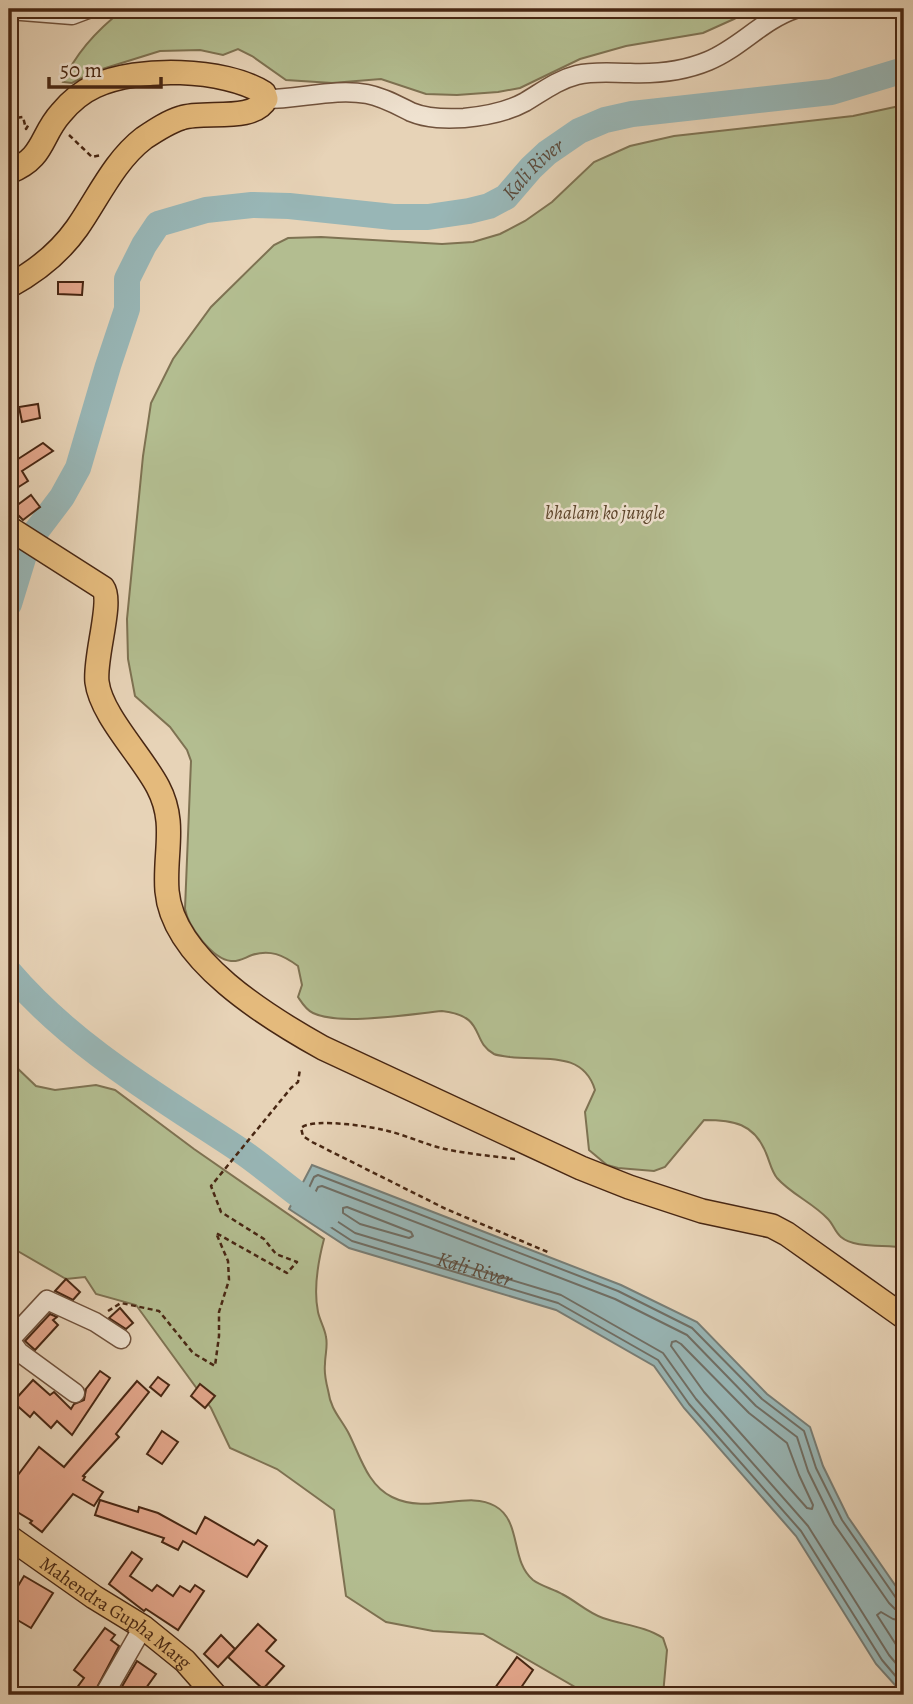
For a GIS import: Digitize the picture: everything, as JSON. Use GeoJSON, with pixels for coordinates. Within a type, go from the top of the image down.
{"type":"FeatureCollection","features":[{"type":"Feature","properties":{"kind":"main road"},"geometry":{"type":"LineString","coordinates":[[9,172],[28,162],[37,153],[54,122],[71,103],[95,86],[113,80],[142,75],[184,73],[221,78],[256,88],[264,93],[267,99],[262,107],[249,112],[197,114],[180,118],[162,126],[141,141],[116,169],[65,244],[23,279],[9,286]]}},
{"type":"Feature","properties":{"kind":"main road"},"geometry":{"type":"LineString","coordinates":[[15,532],[103,587],[107,597],[97,664],[99,694],[158,787],[165,804],[170,821],[166,855],[167,893],[174,918],[203,960],[233,990],[288,1029],[323,1048],[581,1168],[676,1203],[757,1222],[787,1234],[904,1317]]}},
{"type":"Feature","properties":{"kind":"main road","name":"Mahendra Gupha Marg"},"geometry":{"type":"LineString","coordinates":[[9,1537],[93,1597],[143,1627],[185,1661],[215,1695]]}},
{"type":"Feature","properties":{"kind":"street"},"geometry":{"type":"LineString","coordinates":[[9,10],[72,15],[88,9]]}},
{"type":"Feature","properties":{"kind":"street"},"geometry":{"type":"LineString","coordinates":[[267,99],[292,99],[347,92],[386,99],[425,116],[440,119],[486,115],[508,110],[556,83],[578,75],[657,73],[691,67],[724,53],[768,21],[795,9]]}},
{"type":"Feature","properties":{"kind":"street"},"geometry":{"type":"LineString","coordinates":[[75,1393],[19,1352],[9,1341],[47,1300],[95,1322],[121,1339]]}},
{"type":"Feature","properties":{"kind":"street"},"geometry":{"type":"LineString","coordinates":[[104,1695],[143,1627]]}},
{"type":"Feature","properties":{"kind":"path"},"geometry":{"type":"LineString","coordinates":[[9,118],[23,117],[26,128],[42,113],[65,129],[92,157],[111,149]]}},
{"type":"Feature","properties":{"kind":"path"},"geometry":{"type":"LineString","coordinates":[[9,225],[9,250]]}},
{"type":"Feature","properties":{"kind":"path"},"geometry":{"type":"LineString","coordinates":[[95,1322],[121,1303],[159,1311],[192,1353],[215,1366],[219,1312],[229,1280],[228,1261],[216,1233],[287,1273],[297,1262],[276,1254],[264,1239],[221,1212],[211,1186],[298,1082],[300,1069]]}},
{"type":"Feature","properties":{"kind":"path"},"geometry":{"type":"LineString","coordinates":[[526,1160],[446,1150],[373,1128],[316,1123],[306,1124],[301,1128],[303,1136],[312,1142],[446,1209],[550,1253]]}},
{"type":"Feature","properties":{"kind":"green space"},"geometry":{"type":"Polygon","coordinates":[[[124,9],[313,9],[360,18],[385,16],[408,9],[752,9],[703,33],[626,46],[580,59],[520,88],[498,92],[426,94],[381,79],[332,83],[286,80],[238,49],[223,55],[200,50],[160,51],[96,71],[72,83],[63,82],[74,61],[89,42],[124,9]]]}},
{"type":"Feature","properties":{"kind":"green space","name":"bhalam ko jungle"},"geometry":{"type":"Polygon","coordinates":[[[904,105],[904,1248],[863,1245],[841,1237],[822,1213],[777,1178],[761,1143],[749,1129],[741,1125],[704,1120],[665,1167],[654,1171],[607,1165],[589,1150],[585,1112],[595,1090],[589,1077],[571,1063],[494,1054],[487,1049],[472,1023],[466,1018],[442,1011],[357,1019],[325,1017],[308,1010],[298,997],[302,985],[298,966],[287,959],[265,953],[231,961],[216,954],[196,932],[185,909],[191,761],[187,750],[170,727],[135,696],[128,659],[127,619],[151,403],[173,359],[211,307],[274,245],[288,238],[321,237],[442,244],[473,242],[500,234],[525,221],[552,202],[594,162],[630,146],[674,136],[853,116],[904,105]]]}},
{"type":"Feature","properties":{"kind":"green space"},"geometry":{"type":"Polygon","coordinates":[[[9,1027],[14,1065],[36,1086],[55,1090],[96,1085],[115,1090],[194,1149],[324,1239],[316,1294],[318,1312],[327,1340],[325,1367],[329,1397],[370,1477],[383,1492],[406,1502],[433,1504],[473,1500],[495,1506],[509,1521],[521,1563],[533,1580],[598,1616],[641,1628],[663,1638],[667,1650],[663,1695],[589,1695],[483,1634],[433,1631],[386,1622],[346,1596],[334,1510],[277,1469],[230,1448],[211,1408],[136,1305],[96,1294],[85,1277],[66,1279],[9,1246],[9,1027]]]}},
{"type":"Feature","properties":{"kind":"water"},"geometry":{"type":"Polygon","coordinates":[[[312,1165],[621,1285],[697,1322],[767,1394],[810,1427],[823,1466],[848,1517],[904,1598],[904,1695],[876,1664],[796,1536],[684,1408],[654,1366],[556,1310],[349,1248],[289,1209],[312,1165]]]}},
{"type":"Feature","properties":{"kind":"building"},"geometry":{"type":"Polygon","coordinates":[[[58,282],[83,282],[82,295],[58,294],[58,282]]]}},
{"type":"Feature","properties":{"kind":"building"},"geometry":{"type":"Polygon","coordinates":[[[38,404],[40,418],[22,422],[19,407],[38,404]]]}},
{"type":"Feature","properties":{"kind":"building"},"geometry":{"type":"Polygon","coordinates":[[[43,443],[53,451],[22,471],[28,481],[17,488],[11,479],[9,480],[9,452],[15,461],[43,443]]]}},
{"type":"Feature","properties":{"kind":"building"},"geometry":{"type":"Polygon","coordinates":[[[31,495],[40,507],[23,520],[12,509],[31,495]]]}},
{"type":"Feature","properties":{"kind":"building"},"geometry":{"type":"Polygon","coordinates":[[[66,1279],[80,1292],[73,1300],[55,1291],[66,1279]]]}},
{"type":"Feature","properties":{"kind":"building"},"geometry":{"type":"Polygon","coordinates":[[[120,1308],[133,1323],[126,1329],[109,1318],[120,1308]]]}},
{"type":"Feature","properties":{"kind":"building"},"geometry":{"type":"Polygon","coordinates":[[[50,1314],[57,1317],[53,1320],[58,1325],[35,1350],[25,1341],[50,1314]]]}},
{"type":"Feature","properties":{"kind":"building"},"geometry":{"type":"Polygon","coordinates":[[[100,1371],[110,1378],[72,1435],[57,1421],[51,1428],[34,1412],[30,1417],[13,1402],[33,1380],[50,1395],[54,1392],[71,1409],[74,1404],[84,1400],[86,1389],[100,1371]]]}},
{"type":"Feature","properties":{"kind":"building"},"geometry":{"type":"Polygon","coordinates":[[[158,1377],[169,1385],[161,1396],[150,1387],[158,1377]]]}},
{"type":"Feature","properties":{"kind":"building"},"geometry":{"type":"Polygon","coordinates":[[[137,1381],[149,1392],[116,1434],[119,1437],[83,1476],[83,1480],[103,1492],[94,1506],[73,1494],[42,1532],[30,1523],[32,1521],[9,1507],[9,1487],[39,1447],[64,1467],[137,1381]]]}},
{"type":"Feature","properties":{"kind":"building"},"geometry":{"type":"Polygon","coordinates":[[[200,1384],[215,1396],[205,1408],[191,1396],[200,1384]]]}},
{"type":"Feature","properties":{"kind":"building"},"geometry":{"type":"Polygon","coordinates":[[[162,1431],[178,1442],[162,1464],[147,1454],[162,1431]]]}},
{"type":"Feature","properties":{"kind":"building"},"geometry":{"type":"Polygon","coordinates":[[[100,1500],[138,1512],[139,1507],[158,1513],[196,1534],[205,1517],[254,1545],[258,1540],[267,1546],[247,1577],[183,1541],[178,1550],[162,1542],[164,1538],[95,1515],[100,1500]]]}},
{"type":"Feature","properties":{"kind":"building"},"geometry":{"type":"Polygon","coordinates":[[[132,1552],[142,1559],[130,1576],[152,1591],[157,1585],[173,1596],[180,1586],[190,1592],[195,1585],[204,1591],[178,1630],[146,1609],[144,1611],[109,1584],[132,1552]]]}},
{"type":"Feature","properties":{"kind":"building"},"geometry":{"type":"Polygon","coordinates":[[[24,1576],[53,1593],[31,1628],[9,1615],[9,1601],[24,1576]]]}},
{"type":"Feature","properties":{"kind":"building"},"geometry":{"type":"Polygon","coordinates":[[[258,1624],[276,1640],[266,1651],[284,1666],[263,1689],[228,1657],[258,1624]]]}},
{"type":"Feature","properties":{"kind":"building"},"geometry":{"type":"Polygon","coordinates":[[[105,1628],[115,1635],[111,1640],[119,1646],[93,1695],[86,1695],[76,1689],[84,1678],[74,1670],[105,1628]]]}},
{"type":"Feature","properties":{"kind":"building"},"geometry":{"type":"Polygon","coordinates":[[[221,1635],[235,1649],[218,1667],[204,1654],[221,1635]]]}},
{"type":"Feature","properties":{"kind":"building"},"geometry":{"type":"Polygon","coordinates":[[[517,1657],[533,1670],[516,1695],[490,1695],[517,1657]]]}},
{"type":"Feature","properties":{"kind":"building"},"geometry":{"type":"Polygon","coordinates":[[[137,1661],[156,1674],[141,1695],[117,1695],[137,1661]]]}},
{"type":"Feature","properties":{"kind":"waterway","name":"Kali River"},"geometry":{"type":"LineString","coordinates":[[9,604],[28,542],[62,497],[78,468],[127,309],[127,279],[158,224],[206,210],[252,205],[289,206],[393,217],[428,217],[469,211],[489,206],[506,197],[547,153],[579,131],[605,120],[632,114],[831,92],[904,70]]}},
{"type":"Feature","properties":{"kind":"waterway","name":"Kali River"},"geometry":{"type":"LineString","coordinates":[[9,972],[34,999],[89,1047],[241,1151],[327,1215]]}}]}
